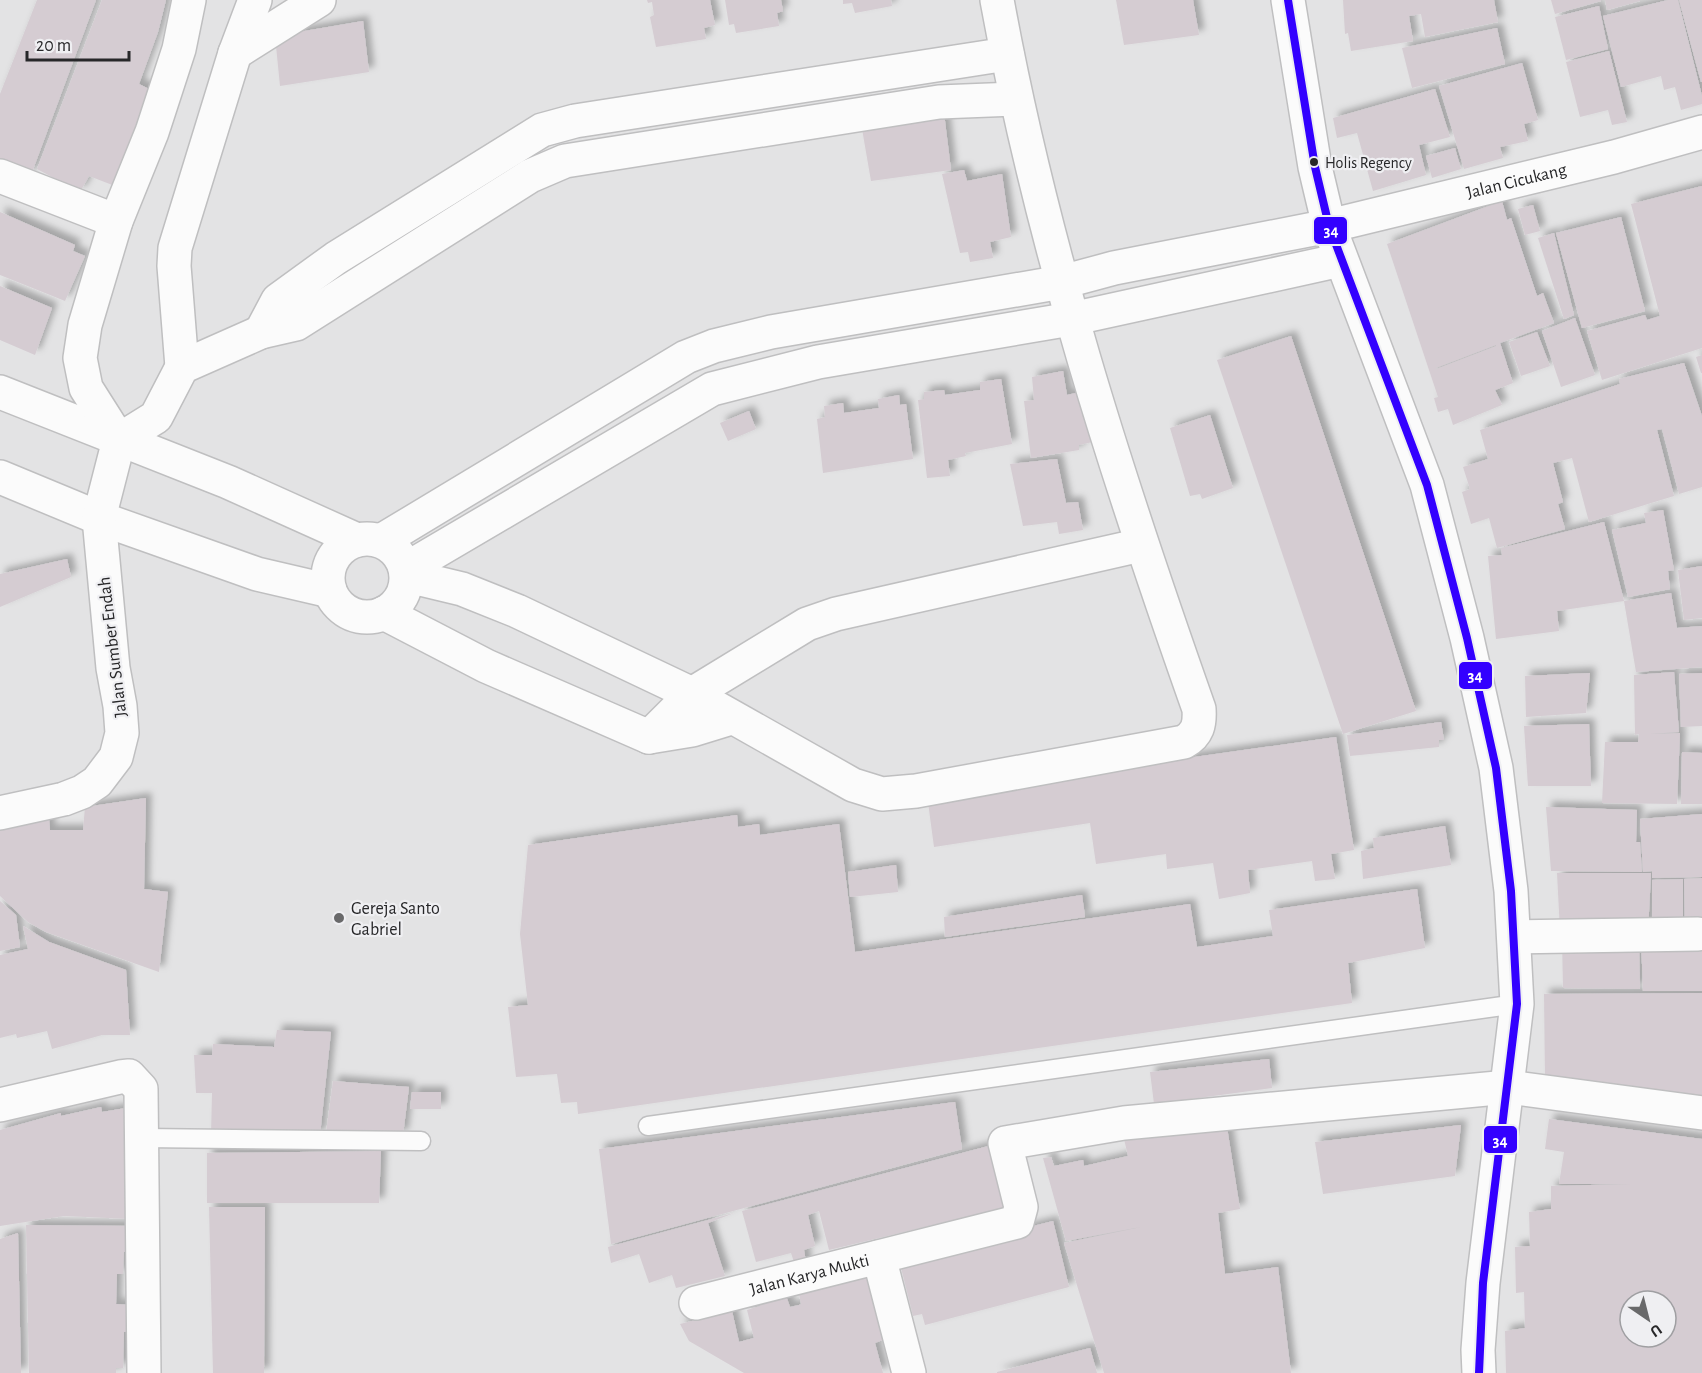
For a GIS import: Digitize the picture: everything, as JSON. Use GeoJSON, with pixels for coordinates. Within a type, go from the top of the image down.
{"type":"FeatureCollection","features":[{"type":"Feature","properties":{"kind":"street"},"geometry":{"type":"LineString","coordinates":[[119,440],[86,388],[80,358],[85,325],[116,221],[152,132],[179,49],[189,0]]}},
{"type":"Feature","properties":{"kind":"street"},"geometry":{"type":"LineString","coordinates":[[119,440],[156,417],[182,367],[174,266],[175,248],[235,53],[255,0]]}},
{"type":"Feature","properties":{"kind":"street"},"geometry":{"type":"LineString","coordinates":[[235,53],[319,0]]}},
{"type":"Feature","properties":{"kind":"street"},"geometry":{"type":"LineString","coordinates":[[407,573],[462,588],[517,611],[692,694],[853,785],[882,794],[916,791],[1184,742],[1198,728],[1199,709],[1141,545],[1071,319],[1015,99],[997,0]]}},
{"type":"Feature","properties":{"kind":"street"},"geometry":{"type":"LineString","coordinates":[[1288,0],[1315,167],[1329,226],[1427,485],[1467,638],[1496,768],[1515,937],[1517,1004],[1482,1283],[1479,1373]]}},
{"type":"Feature","properties":{"kind":"street"},"geometry":{"type":"LineString","coordinates":[[261,332],[278,300],[336,258],[542,130],[575,121],[1007,54]]}},
{"type":"Feature","properties":{"kind":"street"},"geometry":{"type":"LineString","coordinates":[[886,71],[892,110]]}},
{"type":"Feature","properties":{"kind":"street"},"geometry":{"type":"LineString","coordinates":[[182,367],[261,332],[296,324],[530,176],[565,161],[939,102],[1015,99]]}},
{"type":"Feature","properties":{"kind":"street","name":"Jalan Cicukang"},"geometry":{"type":"LineString","coordinates":[[369,540],[695,353],[771,332],[1062,282],[1114,268],[1329,226],[1614,157],[1702,132]]}},
{"type":"Feature","properties":{"kind":"street"},"geometry":{"type":"LineString","coordinates":[[514,146],[530,176]]}},
{"type":"Feature","properties":{"kind":"street"},"geometry":{"type":"LineString","coordinates":[[0,176],[116,221]]}},
{"type":"Feature","properties":{"kind":"street"},"geometry":{"type":"LineString","coordinates":[[407,573],[712,389],[818,362],[1071,319],[1341,260]]}},
{"type":"Feature","properties":{"kind":"street"},"geometry":{"type":"LineString","coordinates":[[0,392],[397,551],[407,573],[399,600],[384,614],[368,617],[351,614],[338,604],[330,591],[328,569],[339,550],[369,540]]}},
{"type":"Feature","properties":{"kind":"street","name":"Jalan Sumber Endah"},"geometry":{"type":"LineString","coordinates":[[0,813],[64,799],[82,792],[97,782],[116,756],[122,733],[113,668],[99,518],[119,440]]}},
{"type":"Feature","properties":{"kind":"street"},"geometry":{"type":"LineString","coordinates":[[0,477],[99,518],[257,574],[330,591]]}},
{"type":"Feature","properties":{"kind":"street"},"geometry":{"type":"LineString","coordinates":[[649,737],[692,694],[807,624],[836,614],[1141,545]]}},
{"type":"Feature","properties":{"kind":"street"},"geometry":{"type":"LineString","coordinates":[[384,614],[486,666],[649,737],[692,729],[731,718]]}},
{"type":"Feature","properties":{"kind":"street"},"geometry":{"type":"LineString","coordinates":[[1515,937],[1698,934]]}},
{"type":"Feature","properties":{"kind":"street"},"geometry":{"type":"LineString","coordinates":[[0,1105],[120,1077],[129,1077],[141,1089],[144,1373]]}},
{"type":"Feature","properties":{"kind":"street"},"geometry":{"type":"LineString","coordinates":[[879,1257],[1017,1222],[1021,1208],[1005,1143],[1124,1123],[1508,1087],[1702,1113]]}},
{"type":"Feature","properties":{"kind":"street","name":"Jalan Karya Mukti"},"geometry":{"type":"LineString","coordinates":[[696,1303],[879,1257],[909,1373]]}},
{"type":"Feature","properties":{"kind":"lane"},"geometry":{"type":"LineString","coordinates":[[648,1126],[1517,1004]]}},
{"type":"Feature","properties":{"kind":"lane"},"geometry":{"type":"LineString","coordinates":[[142,1138],[421,1142]]}},
{"type":"Feature","properties":{"kind":"building"},"geometry":{"type":"Polygon","coordinates":[[[37,0],[96,0],[31,175],[0,163],[0,94],[37,0]]]}},
{"type":"Feature","properties":{"kind":"building"},"geometry":{"type":"Polygon","coordinates":[[[102,0],[166,0],[158,32],[139,84],[151,90],[115,186],[89,176],[80,192],[37,169],[102,0]]]}},
{"type":"Feature","properties":{"kind":"building"},"geometry":{"type":"Polygon","coordinates":[[[647,0],[710,0],[715,25],[704,28],[706,39],[656,47],[650,17],[654,15],[652,2],[648,3],[647,0]]]}},
{"type":"Feature","properties":{"kind":"building"},"geometry":{"type":"Polygon","coordinates":[[[725,0],[781,0],[783,11],[777,13],[779,26],[736,33],[734,24],[729,25],[725,0]]]}},
{"type":"Feature","properties":{"kind":"building"},"geometry":{"type":"Polygon","coordinates":[[[843,0],[891,0],[892,6],[855,13],[852,3],[843,4],[843,0]]]}},
{"type":"Feature","properties":{"kind":"building"},"geometry":{"type":"Polygon","coordinates":[[[1116,0],[1193,0],[1199,35],[1124,45],[1116,0]]]}},
{"type":"Feature","properties":{"kind":"building"},"geometry":{"type":"Polygon","coordinates":[[[1343,0],[1494,0],[1498,22],[1425,37],[1421,14],[1409,16],[1413,41],[1351,51],[1348,33],[1345,34],[1343,0]]]}},
{"type":"Feature","properties":{"kind":"building"},"geometry":{"type":"Polygon","coordinates":[[[1551,0],[1601,0],[1601,1],[1555,14],[1551,0]]]}},
{"type":"Feature","properties":{"kind":"building"},"geometry":{"type":"Polygon","coordinates":[[[1605,0],[1640,0],[1640,1],[1607,10],[1605,0]]]}},
{"type":"Feature","properties":{"kind":"building"},"geometry":{"type":"Polygon","coordinates":[[[1668,0],[1678,0],[1702,96],[1702,104],[1681,110],[1675,87],[1664,90],[1661,76],[1621,87],[1603,16],[1668,0]]]}},
{"type":"Feature","properties":{"kind":"building"},"geometry":{"type":"Polygon","coordinates":[[[1679,0],[1702,0],[1702,82],[1701,82],[1679,0]]]}},
{"type":"Feature","properties":{"kind":"building"},"geometry":{"type":"Polygon","coordinates":[[[1599,6],[1608,49],[1566,60],[1555,17],[1599,6]]]}},
{"type":"Feature","properties":{"kind":"building"},"geometry":{"type":"Polygon","coordinates":[[[363,21],[369,72],[280,86],[275,36],[363,21]]]}},
{"type":"Feature","properties":{"kind":"building"},"geometry":{"type":"Polygon","coordinates":[[[1497,28],[1505,64],[1412,88],[1402,48],[1497,28]]]}},
{"type":"Feature","properties":{"kind":"building"},"geometry":{"type":"Polygon","coordinates":[[[1609,51],[1627,122],[1612,125],[1608,110],[1580,117],[1566,62],[1609,51]]]}},
{"type":"Feature","properties":{"kind":"building"},"geometry":{"type":"Polygon","coordinates":[[[1522,63],[1538,120],[1524,124],[1528,141],[1500,147],[1503,158],[1464,169],[1439,86],[1522,63]]]}},
{"type":"Feature","properties":{"kind":"building"},"geometry":{"type":"Polygon","coordinates":[[[1435,89],[1450,137],[1419,145],[1426,175],[1373,191],[1357,133],[1337,138],[1333,118],[1435,89]]]}},
{"type":"Feature","properties":{"kind":"building"},"geometry":{"type":"Polygon","coordinates":[[[944,113],[951,170],[871,181],[861,123],[944,113]]]}},
{"type":"Feature","properties":{"kind":"building"},"geometry":{"type":"Polygon","coordinates":[[[1455,148],[1461,169],[1432,178],[1426,156],[1455,148]]]}},
{"type":"Feature","properties":{"kind":"building"},"geometry":{"type":"Polygon","coordinates":[[[964,170],[967,181],[1002,174],[1011,237],[990,242],[993,258],[970,262],[968,252],[960,253],[942,174],[964,170]]]}},
{"type":"Feature","properties":{"kind":"building"},"geometry":{"type":"Polygon","coordinates":[[[1702,186],[1702,348],[1602,380],[1587,331],[1645,315],[1647,320],[1660,316],[1631,204],[1702,186]]]}},
{"type":"Feature","properties":{"kind":"building"},"geometry":{"type":"Polygon","coordinates":[[[1502,201],[1507,220],[1511,218],[1537,296],[1543,293],[1554,323],[1500,343],[1513,383],[1495,390],[1502,405],[1453,425],[1448,409],[1438,412],[1434,398],[1438,397],[1387,244],[1502,201]],[[1496,345],[1436,369],[1496,346],[1496,345]]]}},
{"type":"Feature","properties":{"kind":"building"},"geometry":{"type":"Polygon","coordinates":[[[1533,205],[1540,231],[1525,235],[1518,209],[1533,205]]]}},
{"type":"Feature","properties":{"kind":"building"},"geometry":{"type":"Polygon","coordinates":[[[0,212],[75,245],[73,251],[85,256],[65,301],[0,275],[0,212]]]}},
{"type":"Feature","properties":{"kind":"building"},"geometry":{"type":"Polygon","coordinates":[[[1621,217],[1645,311],[1582,328],[1556,233],[1621,217]]]}},
{"type":"Feature","properties":{"kind":"building"},"geometry":{"type":"Polygon","coordinates":[[[1554,233],[1574,315],[1564,319],[1538,238],[1554,233]]]}},
{"type":"Feature","properties":{"kind":"building"},"geometry":{"type":"Polygon","coordinates":[[[0,286],[52,308],[35,355],[0,340],[0,286]]]}},
{"type":"Feature","properties":{"kind":"building"},"geometry":{"type":"Polygon","coordinates":[[[1575,318],[1595,375],[1561,387],[1542,331],[1575,318]]]}},
{"type":"Feature","properties":{"kind":"building"},"geometry":{"type":"Polygon","coordinates":[[[1537,332],[1550,366],[1521,376],[1509,342],[1537,332]]]}},
{"type":"Feature","properties":{"kind":"building"},"geometry":{"type":"Polygon","coordinates":[[[1291,336],[1416,711],[1343,734],[1217,360],[1291,336]]]}},
{"type":"Feature","properties":{"kind":"building"},"geometry":{"type":"Polygon","coordinates":[[[1702,355],[1702,373],[1701,373],[1696,357],[1702,355]]]}},
{"type":"Feature","properties":{"kind":"building"},"geometry":{"type":"Polygon","coordinates":[[[1684,363],[1702,416],[1702,487],[1679,494],[1662,429],[1657,430],[1674,496],[1589,522],[1572,458],[1553,463],[1563,502],[1558,504],[1565,529],[1497,548],[1489,518],[1471,524],[1462,492],[1470,489],[1463,467],[1488,459],[1480,430],[1620,384],[1619,379],[1684,363]]]}},
{"type":"Feature","properties":{"kind":"building"},"geometry":{"type":"Polygon","coordinates":[[[1063,371],[1067,395],[1080,392],[1083,418],[1093,415],[1097,441],[1079,445],[1079,450],[1031,458],[1024,401],[1034,400],[1032,377],[1063,371]]]}},
{"type":"Feature","properties":{"kind":"building"},"geometry":{"type":"Polygon","coordinates":[[[1001,379],[1012,444],[965,453],[966,456],[948,460],[950,476],[927,478],[918,400],[924,399],[924,392],[944,390],[945,395],[980,390],[980,382],[1001,379]]]}},
{"type":"Feature","properties":{"kind":"building"},"geometry":{"type":"Polygon","coordinates":[[[899,395],[900,405],[906,404],[913,459],[823,473],[817,419],[825,417],[824,406],[843,403],[844,413],[879,408],[878,399],[899,395]]]}},
{"type":"Feature","properties":{"kind":"building"},"geometry":{"type":"Polygon","coordinates":[[[749,411],[756,429],[728,441],[720,423],[749,411]]]}},
{"type":"Feature","properties":{"kind":"building"},"geometry":{"type":"Polygon","coordinates":[[[1210,415],[1233,488],[1202,499],[1200,494],[1190,496],[1170,428],[1210,415]]]}},
{"type":"Feature","properties":{"kind":"building"},"geometry":{"type":"Polygon","coordinates":[[[1057,459],[1066,503],[1078,502],[1083,530],[1059,534],[1057,522],[1023,526],[1010,464],[1057,459]]]}},
{"type":"Feature","properties":{"kind":"building"},"geometry":{"type":"Polygon","coordinates":[[[1663,510],[1674,570],[1668,571],[1670,589],[1628,597],[1612,530],[1646,523],[1644,513],[1663,510]]]}},
{"type":"Feature","properties":{"kind":"building"},"geometry":{"type":"Polygon","coordinates":[[[1604,522],[1624,601],[1557,611],[1559,631],[1496,639],[1488,556],[1502,555],[1501,548],[1604,522]]]}},
{"type":"Feature","properties":{"kind":"building"},"geometry":{"type":"Polygon","coordinates":[[[67,559],[71,577],[0,607],[0,574],[67,559]]]}},
{"type":"Feature","properties":{"kind":"building"},"geometry":{"type":"Polygon","coordinates":[[[1702,566],[1702,618],[1684,620],[1678,570],[1702,566]]]}},
{"type":"Feature","properties":{"kind":"building"},"geometry":{"type":"Polygon","coordinates":[[[1671,593],[1677,628],[1702,626],[1702,667],[1636,672],[1624,601],[1671,593]]]}},
{"type":"Feature","properties":{"kind":"building"},"geometry":{"type":"Polygon","coordinates":[[[1674,672],[1679,732],[1650,734],[1680,733],[1677,804],[1602,803],[1605,742],[1638,742],[1639,734],[1635,735],[1634,675],[1674,672]]]}},
{"type":"Feature","properties":{"kind":"building"},"geometry":{"type":"Polygon","coordinates":[[[1590,673],[1586,713],[1526,717],[1525,676],[1590,673]]]}},
{"type":"Feature","properties":{"kind":"building"},"geometry":{"type":"Polygon","coordinates":[[[1702,673],[1702,726],[1681,727],[1679,674],[1702,673]]]}},
{"type":"Feature","properties":{"kind":"building"},"geometry":{"type":"Polygon","coordinates":[[[1441,722],[1444,740],[1439,740],[1439,747],[1350,756],[1347,735],[1441,722]]]}},
{"type":"Feature","properties":{"kind":"building"},"geometry":{"type":"Polygon","coordinates":[[[1589,724],[1591,786],[1528,786],[1524,726],[1589,724]]]}},
{"type":"Feature","properties":{"kind":"building"},"geometry":{"type":"Polygon","coordinates":[[[1336,737],[1354,850],[1331,854],[1335,879],[1315,881],[1312,861],[1248,870],[1250,893],[1219,899],[1213,863],[1167,869],[1166,854],[1096,864],[1090,823],[934,847],[927,795],[1336,737]]]}},
{"type":"Feature","properties":{"kind":"building"},"geometry":{"type":"Polygon","coordinates":[[[1682,752],[1702,753],[1702,804],[1681,804],[1682,752]]]}},
{"type":"Feature","properties":{"kind":"building"},"geometry":{"type":"Polygon","coordinates":[[[146,798],[144,889],[168,892],[159,972],[46,932],[28,922],[0,896],[0,828],[18,826],[19,814],[49,818],[50,830],[83,830],[85,807],[146,798]]]}},
{"type":"Feature","properties":{"kind":"building"},"geometry":{"type":"Polygon","coordinates":[[[1546,807],[1637,810],[1636,842],[1640,842],[1642,872],[1551,871],[1546,807]]]}},
{"type":"Feature","properties":{"kind":"building"},"geometry":{"type":"Polygon","coordinates":[[[1702,814],[1702,877],[1652,878],[1652,871],[1643,872],[1640,819],[1702,814]]]}},
{"type":"Feature","properties":{"kind":"building"},"geometry":{"type":"Polygon","coordinates":[[[737,815],[738,827],[759,824],[760,835],[839,824],[855,952],[1190,904],[1197,947],[1273,936],[1269,910],[1417,889],[1425,948],[1348,963],[1352,1003],[578,1114],[577,1102],[561,1103],[557,1074],[516,1077],[508,1007],[528,1005],[520,934],[528,845],[737,815]]]}},
{"type":"Feature","properties":{"kind":"building"},"geometry":{"type":"Polygon","coordinates":[[[1445,826],[1451,865],[1363,879],[1361,851],[1374,848],[1373,838],[1445,826]]]}},
{"type":"Feature","properties":{"kind":"building"},"geometry":{"type":"Polygon","coordinates":[[[896,865],[898,892],[850,897],[848,872],[896,865]]]}},
{"type":"Feature","properties":{"kind":"building"},"geometry":{"type":"Polygon","coordinates":[[[1557,873],[1651,873],[1648,932],[1560,931],[1557,873]]]}},
{"type":"Feature","properties":{"kind":"building"},"geometry":{"type":"Polygon","coordinates":[[[1702,878],[1702,927],[1685,927],[1684,879],[1702,878]]]}},
{"type":"Feature","properties":{"kind":"building"},"geometry":{"type":"Polygon","coordinates":[[[1683,879],[1683,930],[1652,931],[1652,880],[1683,879]]]}},
{"type":"Feature","properties":{"kind":"building"},"geometry":{"type":"Polygon","coordinates":[[[1082,895],[1085,917],[945,937],[944,917],[1082,895]]]}},
{"type":"Feature","properties":{"kind":"building"},"geometry":{"type":"Polygon","coordinates":[[[0,901],[16,915],[20,947],[0,951],[0,901]]]}},
{"type":"Feature","properties":{"kind":"building"},"geometry":{"type":"Polygon","coordinates":[[[23,926],[49,942],[126,970],[130,1035],[102,1035],[52,1049],[47,1031],[17,1038],[16,1034],[0,1038],[0,955],[28,949],[23,926]]]}},
{"type":"Feature","properties":{"kind":"building"},"geometry":{"type":"Polygon","coordinates":[[[1641,938],[1702,939],[1702,991],[1643,991],[1641,938]]]}},
{"type":"Feature","properties":{"kind":"building"},"geometry":{"type":"Polygon","coordinates":[[[1639,939],[1640,989],[1563,988],[1562,940],[1639,939]]]}},
{"type":"Feature","properties":{"kind":"building"},"geometry":{"type":"Polygon","coordinates":[[[1702,993],[1702,1102],[1545,1079],[1544,994],[1702,993]]]}},
{"type":"Feature","properties":{"kind":"building"},"geometry":{"type":"Polygon","coordinates":[[[277,1030],[331,1032],[320,1135],[211,1135],[212,1093],[196,1093],[194,1055],[212,1055],[213,1044],[274,1047],[277,1030]]]}},
{"type":"Feature","properties":{"kind":"building"},"geometry":{"type":"Polygon","coordinates":[[[1269,1059],[1272,1088],[1154,1104],[1150,1072],[1269,1059]]]}},
{"type":"Feature","properties":{"kind":"building"},"geometry":{"type":"Polygon","coordinates":[[[333,1081],[409,1087],[403,1135],[326,1133],[333,1081]]]}},
{"type":"Feature","properties":{"kind":"building"},"geometry":{"type":"Polygon","coordinates":[[[412,1092],[441,1092],[441,1109],[410,1109],[412,1092]]]}},
{"type":"Feature","properties":{"kind":"building"},"geometry":{"type":"Polygon","coordinates":[[[955,1102],[962,1149],[611,1244],[599,1149],[955,1102]]]}},
{"type":"Feature","properties":{"kind":"building"},"geometry":{"type":"Polygon","coordinates":[[[101,1107],[102,1112],[132,1107],[131,1219],[64,1216],[0,1226],[0,1130],[61,1113],[61,1116],[101,1107]]]}},
{"type":"Feature","properties":{"kind":"building"},"geometry":{"type":"Polygon","coordinates":[[[1549,1119],[1702,1139],[1702,1373],[1506,1373],[1505,1331],[1525,1328],[1524,1292],[1516,1293],[1515,1247],[1530,1246],[1529,1212],[1551,1209],[1551,1186],[1630,1184],[1559,1184],[1564,1152],[1545,1149],[1549,1119]]]}},
{"type":"Feature","properties":{"kind":"building"},"geometry":{"type":"Polygon","coordinates":[[[1226,1121],[1240,1209],[1218,1213],[1225,1274],[1278,1267],[1291,1373],[1104,1373],[1064,1243],[1141,1227],[1066,1241],[1043,1158],[1051,1157],[1054,1166],[1083,1160],[1084,1166],[1128,1156],[1124,1139],[1226,1121]]]}},
{"type":"Feature","properties":{"kind":"building"},"geometry":{"type":"Polygon","coordinates":[[[1461,1125],[1455,1176],[1323,1194],[1315,1142],[1461,1125]]]}},
{"type":"Feature","properties":{"kind":"building"},"geometry":{"type":"Polygon","coordinates":[[[996,1144],[1008,1207],[829,1250],[819,1211],[808,1215],[815,1246],[804,1250],[807,1267],[797,1271],[791,1253],[756,1262],[742,1211],[996,1144]]]}},
{"type":"Feature","properties":{"kind":"building"},"geometry":{"type":"Polygon","coordinates":[[[381,1151],[379,1203],[207,1203],[207,1153],[381,1151]]]}},
{"type":"Feature","properties":{"kind":"building"},"geometry":{"type":"Polygon","coordinates":[[[209,1207],[265,1207],[264,1373],[213,1373],[209,1207]]]}},
{"type":"Feature","properties":{"kind":"building"},"geometry":{"type":"Polygon","coordinates":[[[734,1213],[708,1223],[725,1276],[676,1288],[672,1275],[649,1283],[639,1254],[611,1263],[608,1247],[734,1213]]]}},
{"type":"Feature","properties":{"kind":"building"},"geometry":{"type":"Polygon","coordinates":[[[1053,1221],[1069,1287],[925,1325],[922,1314],[913,1316],[899,1260],[1053,1221]]]}},
{"type":"Feature","properties":{"kind":"building"},"geometry":{"type":"Polygon","coordinates":[[[26,1225],[137,1226],[135,1251],[124,1252],[123,1274],[117,1274],[116,1304],[132,1305],[132,1331],[124,1332],[123,1368],[116,1368],[116,1373],[29,1373],[26,1225]]]}},
{"type":"Feature","properties":{"kind":"building"},"geometry":{"type":"Polygon","coordinates":[[[18,1233],[21,1373],[0,1373],[0,1239],[18,1233]]]}},
{"type":"Feature","properties":{"kind":"building"},"geometry":{"type":"Polygon","coordinates":[[[878,1269],[895,1335],[875,1343],[883,1373],[744,1373],[689,1341],[680,1324],[732,1311],[739,1342],[754,1338],[747,1310],[760,1306],[759,1300],[785,1293],[790,1307],[799,1305],[801,1304],[799,1294],[878,1269]]]}},
{"type":"Feature","properties":{"kind":"building"},"geometry":{"type":"Polygon","coordinates":[[[1090,1348],[1097,1373],[997,1373],[997,1372],[1090,1348]]]}},
{"type":"Feature","properties":{"kind":"transit line","name":"34"},"geometry":{"type":"LineString","coordinates":[[1288,0],[1315,167],[1329,226],[1427,485],[1467,638],[1496,768],[1511,891],[1517,1004],[1483,1283],[1479,1373]]}},
{"type":"Feature","properties":{"kind":"place","name":"Holis Regency"},"geometry":{"type":"Point","coordinates":[1314,162]}},
{"type":"Feature","properties":{"kind":"place","name":"Gereja Santo Gabriel"},"geometry":{"type":"Point","coordinates":[339,918]}}]}
